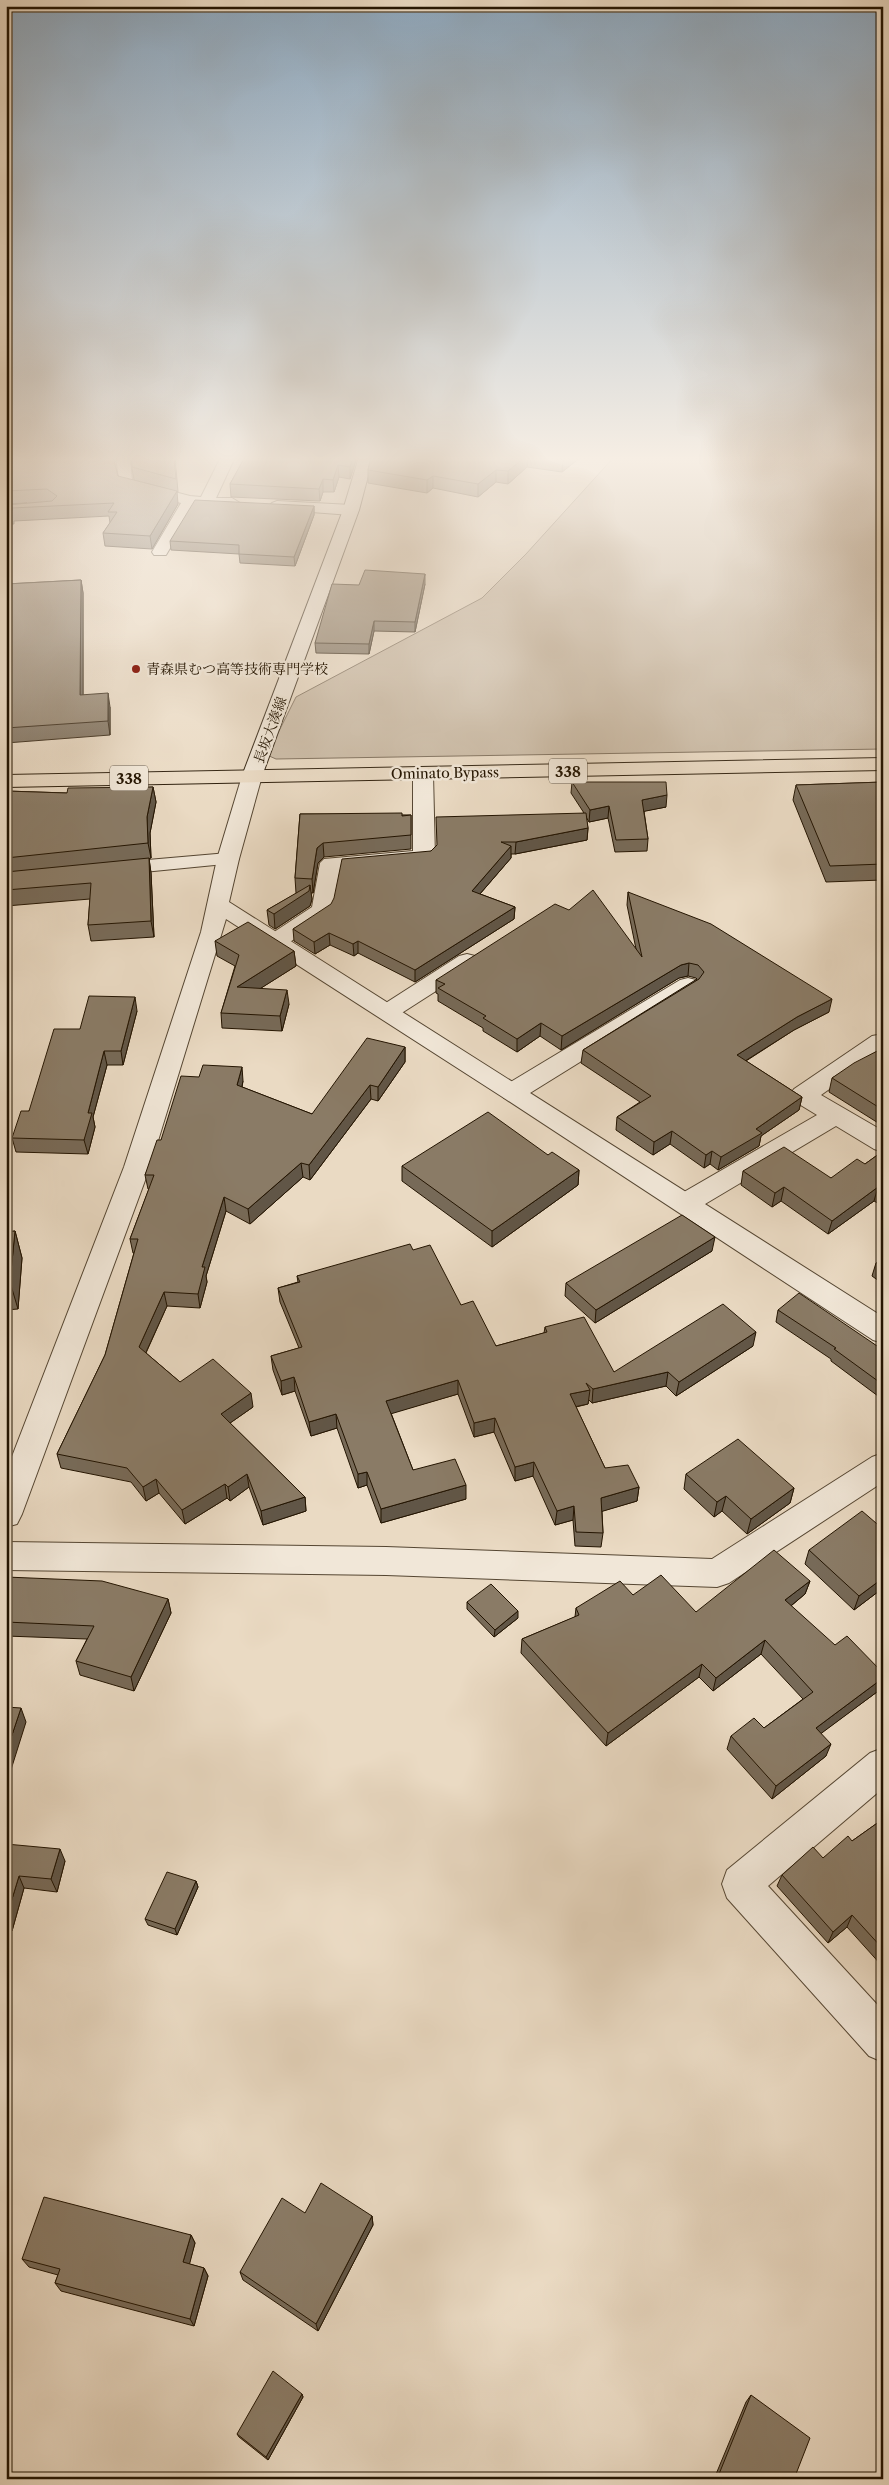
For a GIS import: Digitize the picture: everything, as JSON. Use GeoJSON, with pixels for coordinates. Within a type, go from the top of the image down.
{"type":"FeatureCollection","features":[{"type":"Feature","properties":{"kind":"highway","name":"Ominato Bypass"},"geometry":{"type":"LineString","coordinates":[[6,781],[883,764]]}},
{"type":"Feature","properties":{"kind":"street","name":"長坂大湊線"},"geometry":{"type":"LineString","coordinates":[[6,1514],[137,1167],[212,932],[228,859],[252,776],[327,573]]}},
{"type":"Feature","properties":{"kind":"street"},"geometry":{"type":"LineString","coordinates":[[276,941],[322,910],[331,863],[424,857],[423,774]]}},
{"type":"Feature","properties":{"kind":"street"},"geometry":{"type":"LineString","coordinates":[[96,871],[228,859]]}},
{"type":"Feature","properties":{"kind":"street"},"geometry":{"type":"LineString","coordinates":[[219,905],[389,1012],[883,1332]]}},
{"type":"Feature","properties":{"kind":"street"},"geometry":{"type":"LineString","coordinates":[[389,1012],[487,948]]}},
{"type":"Feature","properties":{"kind":"street"},"geometry":{"type":"LineString","coordinates":[[513,1092],[688,984]]}},
{"type":"Feature","properties":{"kind":"street"},"geometry":{"type":"LineString","coordinates":[[881,1041],[803,1095],[883,1143]]}},
{"type":"Feature","properties":{"kind":"street"},"geometry":{"type":"LineString","coordinates":[[686,1203],[836,1115]]}},
{"type":"Feature","properties":{"kind":"street"},"geometry":{"type":"LineString","coordinates":[[6,1556],[386,1561],[717,1573],[883,1466]]}},
{"type":"Feature","properties":{"kind":"street"},"geometry":{"type":"LineString","coordinates":[[883,1764],[741,1884],[883,2042]]}},
{"type":"Feature","properties":{"kind":"shaded area"},"geometry":{"type":"Polygon","coordinates":[[[507,573],[883,573],[883,749],[276,759],[267,755],[296,697],[482,598],[507,573]]]}},
{"type":"Feature","properties":{"kind":"building"},"geometry":{"type":"Polygon","coordinates":[[[364,573],[425,574],[415,622],[374,621],[369,644],[315,643],[332,584],[359,585],[364,573]]]}},
{"type":"Feature","properties":{"kind":"building"},"geometry":{"type":"Polygon","coordinates":[[[81,580],[80,695],[108,693],[108,721],[6,728],[6,584],[81,580]]]}},
{"type":"Feature","properties":{"kind":"building"},"geometry":{"type":"Polygon","coordinates":[[[572,782],[666,782],[667,795],[642,800],[648,839],[616,840],[609,806],[590,810],[572,782]]]}},
{"type":"Feature","properties":{"kind":"building"},"geometry":{"type":"Polygon","coordinates":[[[883,782],[883,864],[830,866],[796,785],[883,782]]]}},
{"type":"Feature","properties":{"kind":"building"},"geometry":{"type":"Polygon","coordinates":[[[153,787],[147,817],[148,843],[6,858],[6,791],[67,793],[68,788],[153,787]]]}},
{"type":"Feature","properties":{"kind":"building"},"geometry":{"type":"Polygon","coordinates":[[[402,813],[402,816],[411,815],[411,835],[323,843],[317,848],[312,879],[295,878],[300,814],[402,813]]]}},
{"type":"Feature","properties":{"kind":"building"},"geometry":{"type":"Polygon","coordinates":[[[586,813],[588,828],[516,842],[501,842],[511,846],[472,891],[515,907],[415,970],[358,941],[353,944],[329,933],[314,942],[293,929],[331,904],[342,859],[431,851],[437,845],[436,817],[586,813]]]}},
{"type":"Feature","properties":{"kind":"building"},"geometry":{"type":"Polygon","coordinates":[[[149,858],[151,921],[88,925],[91,883],[6,890],[6,872],[149,858]]]}},
{"type":"Feature","properties":{"kind":"building"},"geometry":{"type":"Polygon","coordinates":[[[310,885],[309,891],[274,914],[267,910],[310,885]]]}},
{"type":"Feature","properties":{"kind":"building"},"geometry":{"type":"Polygon","coordinates":[[[593,890],[642,957],[628,892],[711,924],[832,999],[797,1017],[737,1055],[802,1097],[756,1129],[762,1133],[721,1157],[712,1151],[706,1155],[672,1131],[654,1142],[617,1117],[651,1096],[583,1050],[699,979],[704,972],[698,965],[689,963],[681,965],[562,1036],[541,1023],[517,1039],[483,1018],[486,1016],[438,988],[445,984],[436,980],[555,904],[569,910],[593,890]]]}},
{"type":"Feature","properties":{"kind":"building"},"geometry":{"type":"Polygon","coordinates":[[[248,922],[294,951],[237,987],[287,990],[280,1016],[221,1013],[239,955],[215,941],[248,922]]]}},
{"type":"Feature","properties":{"kind":"building"},"geometry":{"type":"Polygon","coordinates":[[[89,996],[135,997],[121,1051],[104,1051],[88,1113],[92,1113],[84,1140],[12,1138],[21,1111],[29,1111],[54,1029],[80,1029],[89,996]]]}},
{"type":"Feature","properties":{"kind":"building"},"geometry":{"type":"Polygon","coordinates":[[[367,1038],[405,1047],[378,1087],[370,1085],[309,1165],[301,1163],[248,1209],[224,1197],[202,1267],[205,1267],[198,1294],[164,1292],[139,1347],[180,1382],[213,1359],[251,1393],[221,1414],[305,1497],[261,1511],[247,1474],[228,1487],[225,1484],[182,1510],[156,1479],[143,1487],[127,1468],[57,1454],[105,1355],[138,1239],[130,1239],[154,1175],[145,1175],[157,1140],[161,1140],[181,1076],[199,1077],[203,1065],[242,1067],[237,1085],[312,1114],[367,1038]]]}},
{"type":"Feature","properties":{"kind":"building"},"geometry":{"type":"Polygon","coordinates":[[[883,1048],[883,1110],[832,1078],[854,1063],[883,1048]]]}},
{"type":"Feature","properties":{"kind":"building"},"geometry":{"type":"Polygon","coordinates":[[[488,1112],[548,1155],[552,1152],[579,1170],[492,1231],[402,1166],[488,1112]]]}},
{"type":"Feature","properties":{"kind":"building"},"geometry":{"type":"Polygon","coordinates":[[[784,1147],[831,1178],[857,1159],[865,1164],[883,1151],[883,1190],[878,1187],[832,1221],[784,1187],[775,1193],[743,1171],[784,1147]]]}},
{"type":"Feature","properties":{"kind":"building"},"geometry":{"type":"Polygon","coordinates":[[[682,1215],[715,1237],[596,1310],[566,1283],[682,1215]]]}},
{"type":"Feature","properties":{"kind":"building"},"geometry":{"type":"Polygon","coordinates":[[[15,1231],[10,1282],[6,1283],[6,1232],[15,1231]]]}},
{"type":"Feature","properties":{"kind":"building"},"geometry":{"type":"Polygon","coordinates":[[[410,1244],[413,1250],[430,1245],[461,1305],[473,1301],[496,1346],[547,1332],[545,1327],[584,1317],[614,1372],[723,1304],[756,1332],[679,1382],[668,1372],[593,1389],[586,1383],[590,1390],[570,1394],[605,1468],[628,1465],[639,1487],[601,1498],[603,1533],[576,1532],[574,1506],[557,1511],[534,1462],[515,1467],[495,1418],[474,1423],[458,1380],[386,1401],[413,1470],[455,1459],[466,1485],[381,1509],[367,1472],[358,1474],[336,1414],[309,1422],[294,1377],[281,1381],[271,1356],[302,1347],[278,1288],[300,1282],[297,1276],[410,1244]]]}},
{"type":"Feature","properties":{"kind":"building"},"geometry":{"type":"Polygon","coordinates":[[[883,1258],[883,1268],[876,1263],[883,1258]]]}},
{"type":"Feature","properties":{"kind":"building"},"geometry":{"type":"Polygon","coordinates":[[[799,1293],[883,1350],[882,1384],[834,1349],[836,1348],[778,1310],[799,1293]]]}},
{"type":"Feature","properties":{"kind":"building"},"geometry":{"type":"Polygon","coordinates":[[[738,1439],[794,1488],[751,1519],[726,1496],[717,1502],[686,1474],[738,1439]]]}},
{"type":"Feature","properties":{"kind":"building"},"geometry":{"type":"Polygon","coordinates":[[[862,1511],[883,1529],[883,1578],[859,1596],[809,1550],[862,1511]]]}},
{"type":"Feature","properties":{"kind":"building"},"geometry":{"type":"Polygon","coordinates":[[[774,1550],[810,1581],[785,1600],[835,1645],[847,1636],[883,1673],[883,1678],[816,1728],[831,1744],[776,1786],[731,1736],[754,1718],[764,1728],[813,1692],[765,1640],[716,1678],[702,1664],[608,1733],[522,1639],[579,1615],[576,1608],[620,1581],[633,1595],[661,1575],[696,1612],[774,1550]]]}},
{"type":"Feature","properties":{"kind":"building"},"geometry":{"type":"Polygon","coordinates":[[[6,1577],[102,1581],[168,1599],[131,1677],[76,1661],[94,1626],[6,1622],[6,1577]]]}},
{"type":"Feature","properties":{"kind":"building"},"geometry":{"type":"Polygon","coordinates":[[[491,1584],[518,1611],[495,1630],[467,1602],[491,1584]]]}},
{"type":"Feature","properties":{"kind":"building"},"geometry":{"type":"Polygon","coordinates":[[[6,1707],[21,1708],[6,1753],[6,1707]]]}},
{"type":"Feature","properties":{"kind":"building"},"geometry":{"type":"Polygon","coordinates":[[[883,1819],[883,1949],[852,1915],[833,1932],[782,1875],[813,1847],[823,1858],[848,1836],[852,1841],[883,1819]]]}},
{"type":"Feature","properties":{"kind":"building"},"geometry":{"type":"Polygon","coordinates":[[[6,1844],[60,1849],[51,1879],[19,1876],[6,1919],[6,1844]]]}},
{"type":"Feature","properties":{"kind":"building"},"geometry":{"type":"Polygon","coordinates":[[[167,1872],[196,1881],[175,1929],[145,1919],[167,1872]]]}},
{"type":"Feature","properties":{"kind":"building"},"geometry":{"type":"Polygon","coordinates":[[[321,2183],[372,2216],[316,2324],[240,2272],[282,2198],[305,2213],[321,2183]]]}},
{"type":"Feature","properties":{"kind":"building"},"geometry":{"type":"Polygon","coordinates":[[[44,2197],[191,2235],[183,2262],[204,2268],[190,2319],[55,2283],[60,2269],[22,2259],[44,2197]]]}},
{"type":"Feature","properties":{"kind":"building"},"geometry":{"type":"Polygon","coordinates":[[[273,2371],[302,2394],[266,2457],[237,2434],[273,2371]]]}},
{"type":"Feature","properties":{"kind":"building"},"geometry":{"type":"Polygon","coordinates":[[[751,2395],[810,2438],[794,2479],[717,2479],[751,2395]]]}},
{"type":"Feature","properties":{"kind":"place","name":"青森県むつ高等技術専門学校"},"geometry":{"type":"Point","coordinates":[136,669]}}]}
